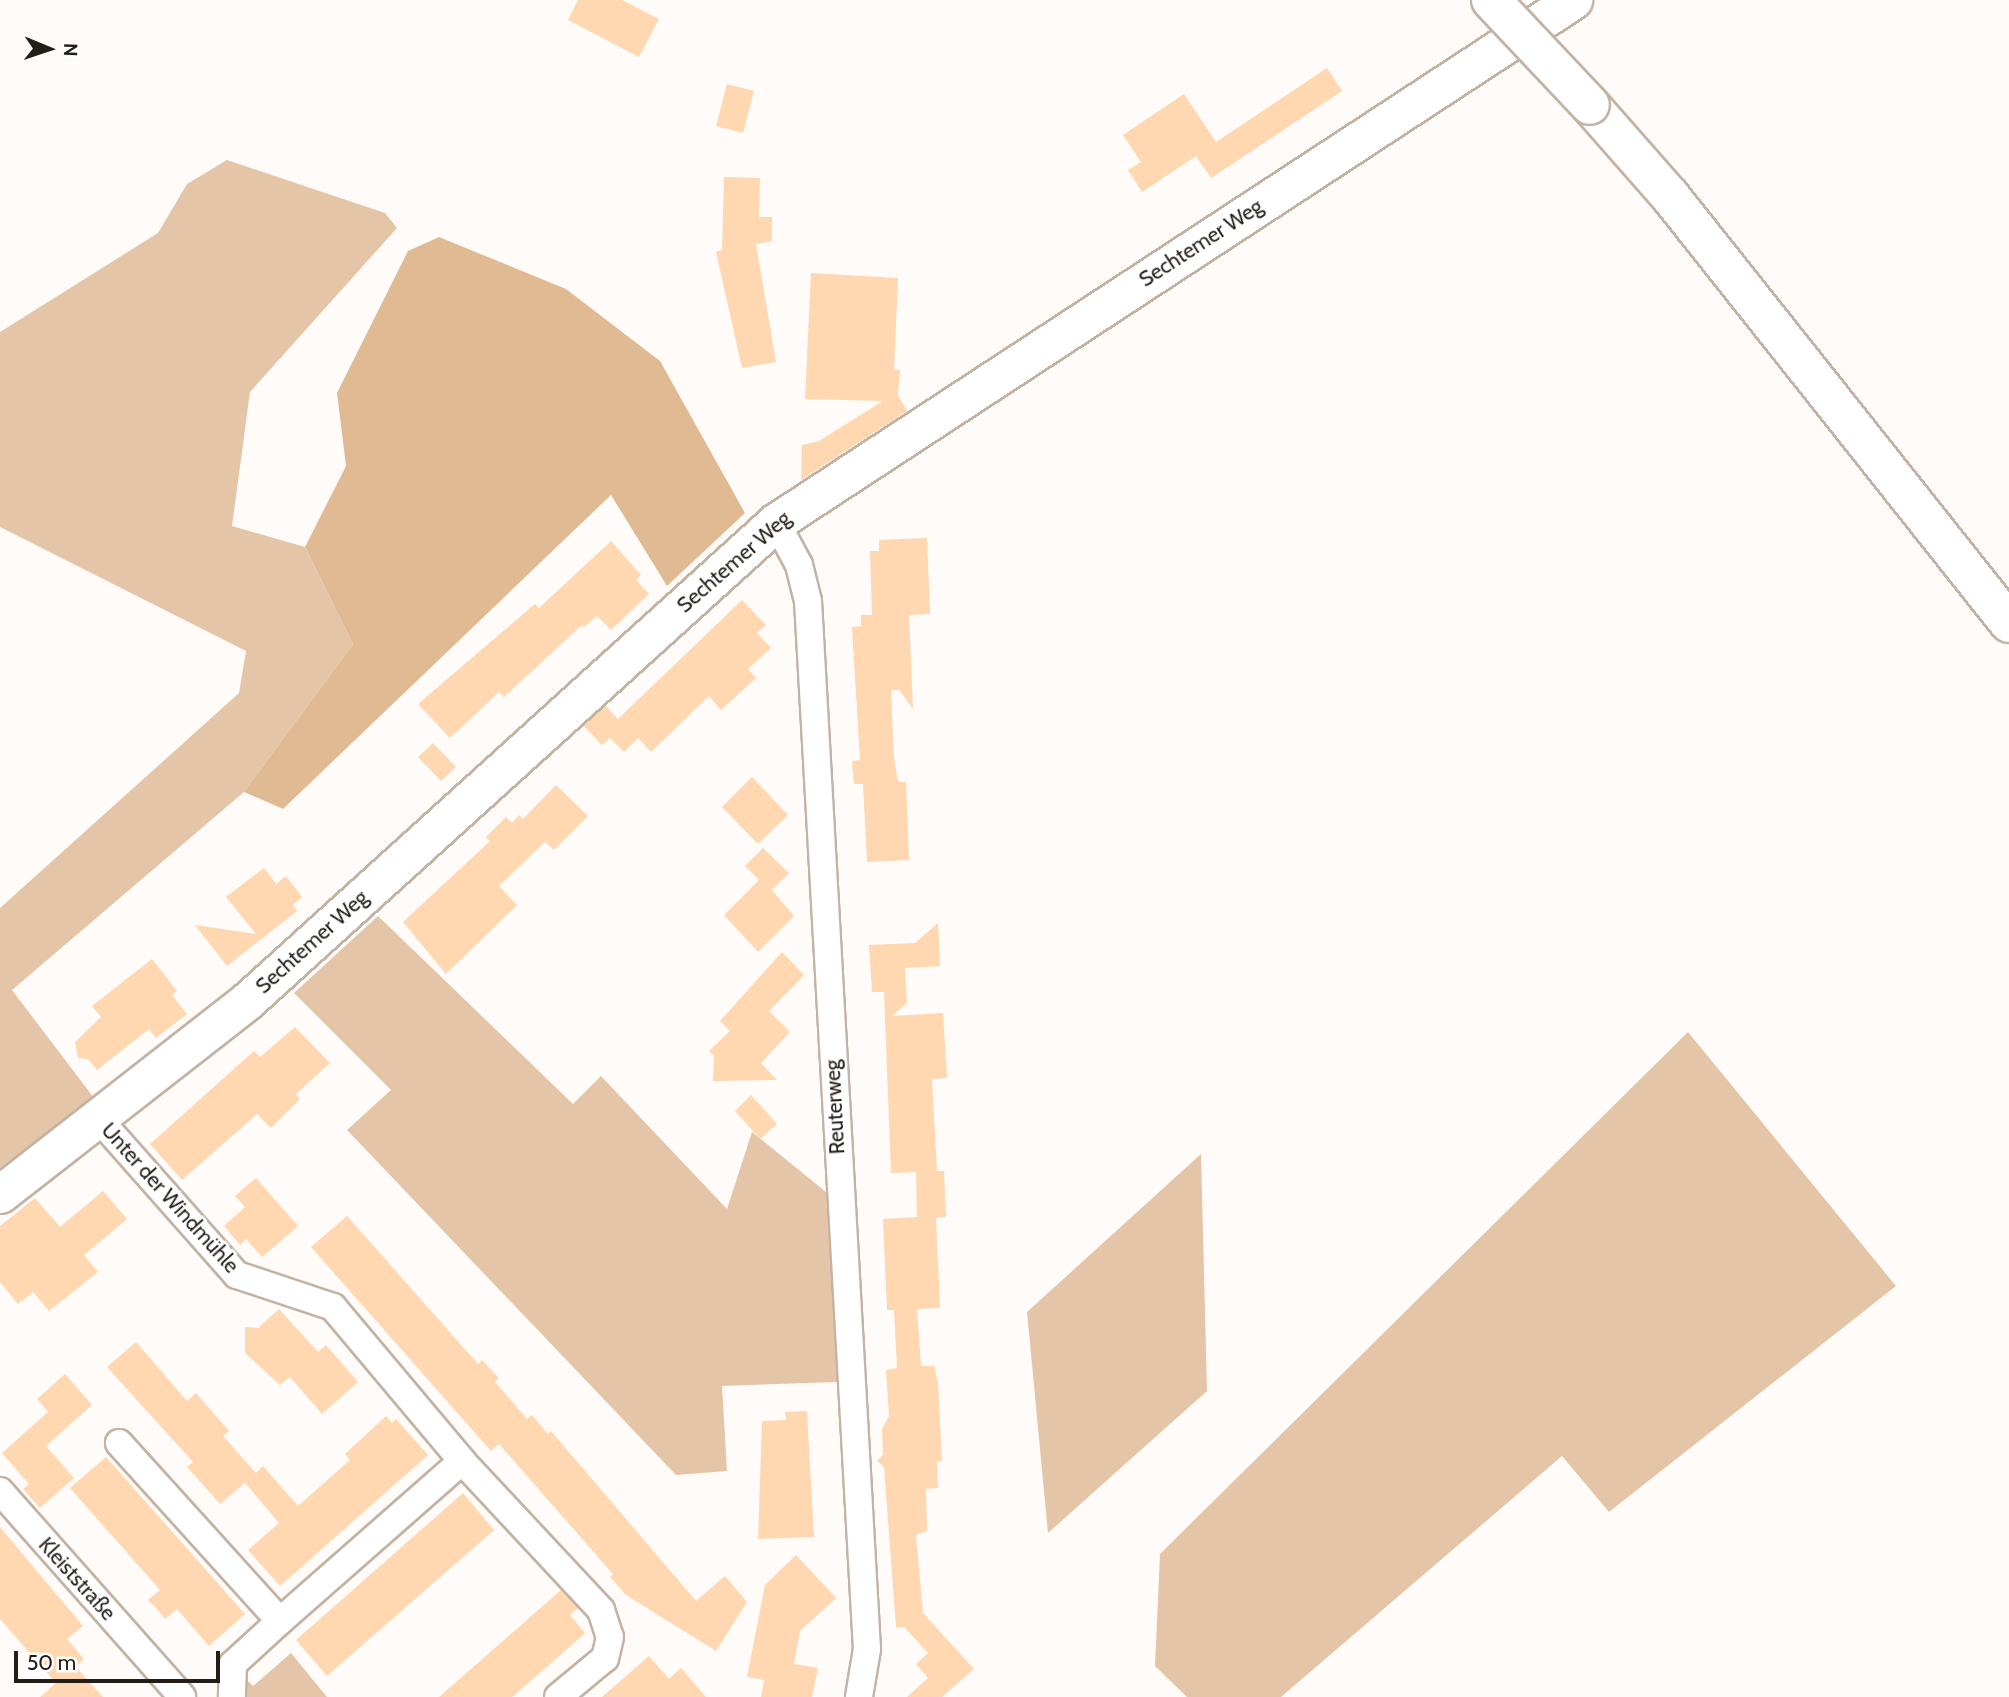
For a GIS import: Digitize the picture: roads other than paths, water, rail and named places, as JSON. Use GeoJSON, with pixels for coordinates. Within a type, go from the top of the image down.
{"type":"FeatureCollection","features":[{"type":"Feature","properties":{"kind":"main road"},"geometry":{"type":"LineString","coordinates":[[1491,0],[1590,105],[1670,196],[2009,623]]}},
{"type":"Feature","properties":{"kind":"street","name":"Sechtemer Weg"},"geometry":{"type":"LineString","coordinates":[[0,1194],[247,1001],[776,522],[1573,0]]}},
{"type":"Feature","properties":{"kind":"street","name":"Reuterweg"},"geometry":{"type":"LineString","coordinates":[[776,522],[799,565],[808,601],[867,1649],[859,1697]]}},
{"type":"Feature","properties":{"kind":"street","name":"Unter der Windmühle"},"geometry":{"type":"LineString","coordinates":[[97,1117],[237,1275],[333,1307],[461,1461],[601,1611],[610,1637],[604,1658],[558,1697]]}},
{"type":"Feature","properties":{"kind":"street"},"geometry":{"type":"LineString","coordinates":[[119,1443],[280,1621]]}},
{"type":"Feature","properties":{"kind":"street"},"geometry":{"type":"LineString","coordinates":[[232,1697],[233,1664],[461,1461]]}},
{"type":"Feature","properties":{"kind":"street","name":"Kleiststraße"},"geometry":{"type":"LineString","coordinates":[[0,1492],[182,1697]]}}]}
